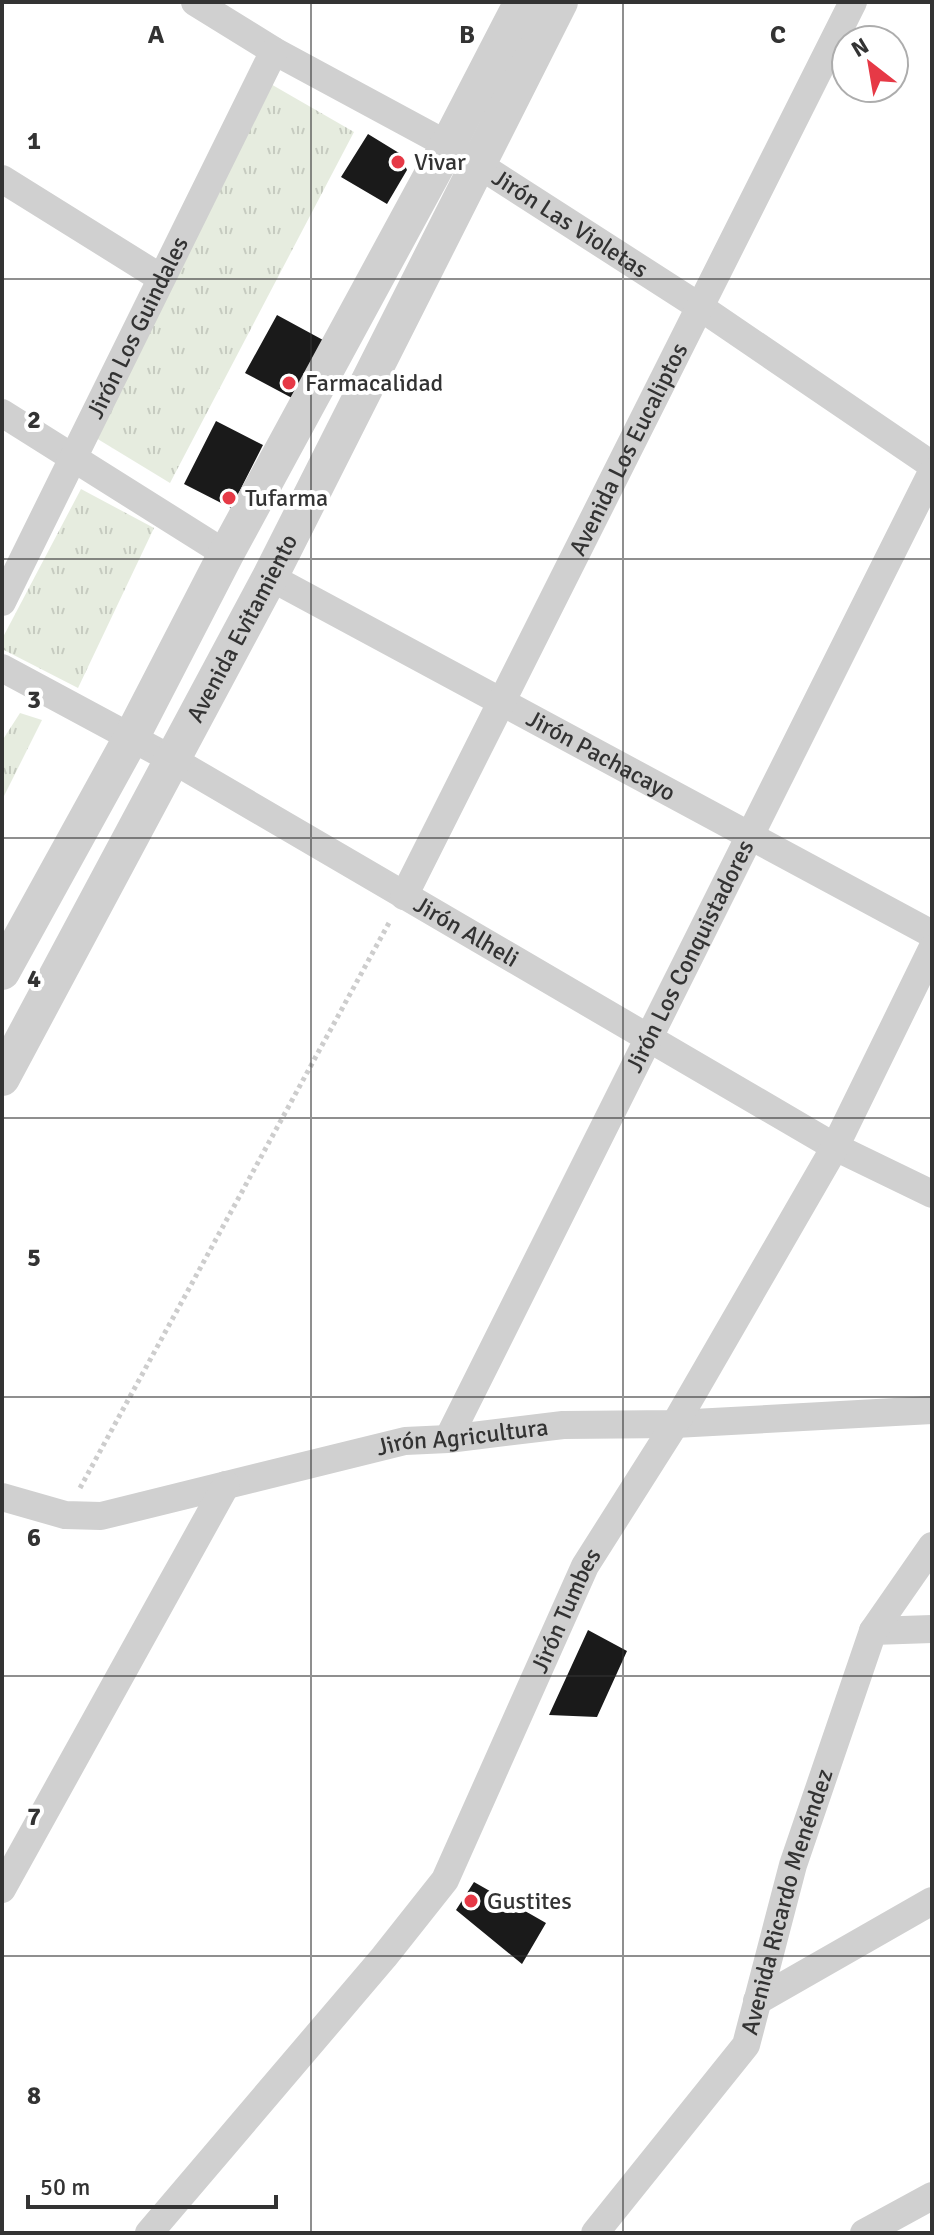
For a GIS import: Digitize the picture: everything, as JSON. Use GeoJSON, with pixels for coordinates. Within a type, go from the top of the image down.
{"type":"FeatureCollection","features":[{"type":"Feature","properties":{"kind":"street","name":"Jirón Las Violetas"},"geometry":{"type":"LineString","coordinates":[[195,2],[274,51],[448,145],[700,307],[932,465]]}},
{"type":"Feature","properties":{"kind":"street","name":"Avenida Evitamiento"},"geometry":{"type":"LineString","coordinates":[[2,972],[131,738],[226,554],[522,2]]}},
{"type":"Feature","properties":{"kind":"street","name":"Avenida Evitamiento"},"geometry":{"type":"LineString","coordinates":[[2,1078],[270,577],[560,2]]}},
{"type":"Feature","properties":{"kind":"street","name":"Avenida Los Eucaliptos"},"geometry":{"type":"LineString","coordinates":[[404,896],[853,2]]}},
{"type":"Feature","properties":{"kind":"street","name":"Jirón Los Guindales"},"geometry":{"type":"LineString","coordinates":[[2,602],[274,51]]}},
{"type":"Feature","properties":{"kind":"street"},"geometry":{"type":"LineString","coordinates":[[2,179],[161,278]]}},
{"type":"Feature","properties":{"kind":"street"},"geometry":{"type":"LineString","coordinates":[[2,413],[226,554]]}},
{"type":"Feature","properties":{"kind":"street","name":"Jirón Los Conquistadores"},"geometry":{"type":"LineString","coordinates":[[448,1439],[932,472]]}},
{"type":"Feature","properties":{"kind":"street","name":"Jirón Pachacayo"},"geometry":{"type":"LineString","coordinates":[[270,577],[932,934]]}},
{"type":"Feature","properties":{"kind":"street","name":"Jirón Alheli"},"geometry":{"type":"LineString","coordinates":[[2,668],[173,760],[835,1147],[932,1194]]}},
{"type":"Feature","properties":{"kind":"street","name":"Jirón Tumbes"},"geometry":{"type":"LineString","coordinates":[[149,2233],[384,1957],[445,1880],[585,1566],[675,1424],[835,1147],[932,949]]}},
{"type":"Feature","properties":{"kind":"street","name":"Jirón Agricultura"},"geometry":{"type":"LineString","coordinates":[[2,1497],[65,1515],[101,1516],[405,1441],[563,1425],[675,1424],[932,1410]]}},
{"type":"Feature","properties":{"kind":"street"},"geometry":{"type":"LineString","coordinates":[[2,1889],[226,1485]]}},
{"type":"Feature","properties":{"kind":"street","name":"Avenida Ricardo Menéndez"},"geometry":{"type":"LineString","coordinates":[[595,2233],[746,2045],[793,1865],[873,1631],[932,1546]]}},
{"type":"Feature","properties":{"kind":"street"},"geometry":{"type":"LineString","coordinates":[[873,1631],[932,1629]]}},
{"type":"Feature","properties":{"kind":"street"},"geometry":{"type":"LineString","coordinates":[[757,2001],[932,1901]]}},
{"type":"Feature","properties":{"kind":"street"},"geometry":{"type":"LineString","coordinates":[[864,2233],[932,2196]]}},
{"type":"Feature","properties":{"kind":"path"},"geometry":{"type":"LineString","coordinates":[[65,1515],[404,896]]}},
{"type":"Feature","properties":{"kind":"green space"},"geometry":{"type":"Polygon","coordinates":[[[269,83],[354,132],[170,483],[96,438],[269,83]]]}},
{"type":"Feature","properties":{"kind":"green space"},"geometry":{"type":"Polygon","coordinates":[[[81,489],[154,528],[78,688],[2,649],[2,639],[81,489]]]}},
{"type":"Feature","properties":{"kind":"green space"},"geometry":{"type":"Polygon","coordinates":[[[20,713],[42,720],[2,800],[2,741],[20,713]]]}},
{"type":"Feature","properties":{"kind":"building"},"geometry":{"type":"Polygon","coordinates":[[[368,134],[399,153],[407,170],[387,204],[341,177],[368,134]]]}},
{"type":"Feature","properties":{"kind":"building"},"geometry":{"type":"Polygon","coordinates":[[[277,315],[323,340],[292,398],[245,373],[277,315]]]}},
{"type":"Feature","properties":{"kind":"building"},"geometry":{"type":"Polygon","coordinates":[[[216,421],[263,445],[231,508],[184,484],[216,421]]]}},
{"type":"Feature","properties":{"kind":"building"},"geometry":{"type":"Polygon","coordinates":[[[588,1630],[627,1651],[597,1717],[549,1715],[588,1630]]]}},
{"type":"Feature","properties":{"kind":"building"},"geometry":{"type":"Polygon","coordinates":[[[474,1882],[546,1923],[522,1964],[456,1910],[474,1882]]]}},
{"type":"Feature","properties":{"kind":"place","name":"Vivar"},"geometry":{"type":"Point","coordinates":[398,162]}},
{"type":"Feature","properties":{"kind":"place","name":"Farmacalidad"},"geometry":{"type":"Point","coordinates":[289,383]}},
{"type":"Feature","properties":{"kind":"place","name":"Tufarma"},"geometry":{"type":"Point","coordinates":[229,498]}},
{"type":"Feature","properties":{"kind":"place","name":"Gustites"},"geometry":{"type":"Point","coordinates":[471,1901]}}]}
